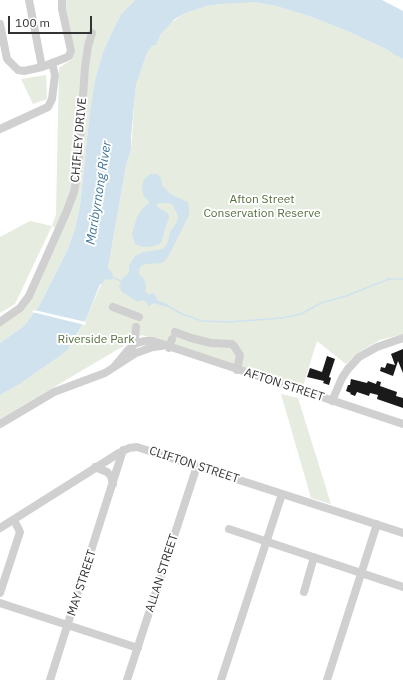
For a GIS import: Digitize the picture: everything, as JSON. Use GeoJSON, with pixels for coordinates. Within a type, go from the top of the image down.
{"type":"FeatureCollection","features":[{"type":"Feature","properties":{"kind":"street"},"geometry":{"type":"LineString","coordinates":[[29,0],[42,67]]}},
{"type":"Feature","properties":{"kind":"street"},"geometry":{"type":"LineString","coordinates":[[0,24],[3,56],[18,70],[24,71],[42,67],[69,56],[71,51],[62,9],[62,0]]}},
{"type":"Feature","properties":{"kind":"street","name":"CHIFLEY DRIVE"},"geometry":{"type":"LineString","coordinates":[[0,322],[20,308],[28,296],[74,192],[78,170],[85,67],[88,46],[92,33]]}},
{"type":"Feature","properties":{"kind":"street"},"geometry":{"type":"LineString","coordinates":[[0,129],[48,107],[52,99],[56,75],[52,63]]}},
{"type":"Feature","properties":{"kind":"street"},"geometry":{"type":"LineString","coordinates":[[113,307],[139,317]]}},
{"type":"Feature","properties":{"kind":"street"},"geometry":{"type":"LineString","coordinates":[[114,367],[136,343],[136,327]]}},
{"type":"Feature","properties":{"kind":"street"},"geometry":{"type":"LineString","coordinates":[[0,424],[54,392],[101,374],[127,358],[146,349],[157,346],[167,347],[174,336],[234,346],[240,355],[237,370]]}},
{"type":"Feature","properties":{"kind":"street"},"geometry":{"type":"LineString","coordinates":[[332,401],[342,378],[359,357],[377,347],[403,338]]}},
{"type":"Feature","properties":{"kind":"street","name":"AFTON STREET"},"geometry":{"type":"LineString","coordinates":[[136,343],[148,341],[158,343],[403,424]]}},
{"type":"Feature","properties":{"kind":"street","name":"CLIFTON STREET"},"geometry":{"type":"LineString","coordinates":[[0,528],[123,450],[137,447],[403,533]]}},
{"type":"Feature","properties":{"kind":"street","name":"MAY STREET"},"geometry":{"type":"LineString","coordinates":[[50,680],[123,450]]}},
{"type":"Feature","properties":{"kind":"street","name":"ALLAN STREET"},"geometry":{"type":"LineString","coordinates":[[127,680],[197,466]]}},
{"type":"Feature","properties":{"kind":"street"},"geometry":{"type":"LineString","coordinates":[[95,467],[107,472],[111,476],[113,485]]}},
{"type":"Feature","properties":{"kind":"street"},"geometry":{"type":"LineString","coordinates":[[221,680],[282,494]]}},
{"type":"Feature","properties":{"kind":"street"},"geometry":{"type":"LineString","coordinates":[[0,593],[20,532],[14,520]]}},
{"type":"Feature","properties":{"kind":"street"},"geometry":{"type":"LineString","coordinates":[[327,680],[377,524]]}},
{"type":"Feature","properties":{"kind":"street"},"geometry":{"type":"LineString","coordinates":[[229,529],[403,587]]}},
{"type":"Feature","properties":{"kind":"street"},"geometry":{"type":"LineString","coordinates":[[304,592],[314,557]]}},
{"type":"Feature","properties":{"kind":"street"},"geometry":{"type":"LineString","coordinates":[[0,604],[138,648]]}},
{"type":"Feature","properties":{"kind":"green space"},"geometry":{"type":"Polygon","coordinates":[[[67,0],[135,0],[121,14],[114,28],[103,52],[95,80],[90,110],[80,206],[75,229],[67,251],[39,306],[24,326],[0,343],[0,322],[28,304],[62,231],[52,226],[56,214],[59,68],[72,59],[74,54],[65,3],[67,0]]]}},
{"type":"Feature","properties":{"kind":"green space","name":"Afton Street Conservation Reserve"},"geometry":{"type":"Polygon","coordinates":[[[238,2],[255,2],[276,6],[309,16],[345,30],[386,49],[403,59],[403,334],[380,340],[356,354],[346,364],[317,341],[303,386],[142,335],[0,419],[0,395],[18,385],[60,356],[72,344],[87,317],[108,268],[126,166],[131,149],[136,85],[147,53],[152,46],[156,45],[161,34],[169,25],[183,14],[207,6],[238,2]]]}},
{"type":"Feature","properties":{"kind":"green space"},"geometry":{"type":"Polygon","coordinates":[[[46,75],[47,99],[33,104],[21,79],[46,75]]]}},
{"type":"Feature","properties":{"kind":"green space"},"geometry":{"type":"Polygon","coordinates":[[[30,221],[52,226],[15,304],[0,313],[0,237],[30,221]]]}},
{"type":"Feature","properties":{"kind":"green space"},"geometry":{"type":"Polygon","coordinates":[[[281,394],[298,398],[331,504],[311,498],[281,394]]]}},
{"type":"Feature","properties":{"kind":"water","name":"Maribyrnong River"},"geometry":{"type":"Polygon","coordinates":[[[135,0],[382,0],[403,11],[403,59],[386,49],[345,30],[309,16],[276,6],[255,2],[207,6],[183,14],[175,19],[161,34],[156,45],[152,46],[147,53],[136,85],[131,149],[126,166],[108,268],[113,274],[111,280],[105,279],[102,284],[100,284],[87,317],[68,349],[18,385],[0,395],[0,343],[24,326],[39,306],[67,251],[75,229],[80,206],[90,110],[95,80],[103,52],[121,14],[135,0]]]}},
{"type":"Feature","properties":{"kind":"water"},"geometry":{"type":"Polygon","coordinates":[[[151,174],[157,174],[161,178],[162,185],[170,194],[188,202],[189,206],[189,215],[168,257],[162,263],[145,264],[141,266],[139,270],[139,274],[144,279],[146,286],[145,292],[150,295],[152,293],[155,294],[157,300],[168,304],[166,307],[154,303],[149,306],[147,302],[141,300],[138,302],[122,292],[119,287],[123,277],[129,272],[129,266],[135,256],[143,252],[164,248],[168,242],[170,232],[177,222],[178,216],[173,205],[169,203],[158,203],[157,206],[168,213],[169,218],[161,243],[154,246],[143,247],[135,244],[132,234],[137,217],[143,208],[149,203],[149,201],[144,197],[142,190],[143,182],[146,177],[151,174]]]}},
{"type":"Feature","properties":{"kind":"pier"},"geometry":{"type":"Polygon","coordinates":[[[34,310],[86,322],[85,325],[32,312],[34,310]]]}},
{"type":"Feature","properties":{"kind":"building"},"geometry":{"type":"Polygon","coordinates":[[[403,349],[403,373],[398,361],[393,376],[380,371],[381,367],[385,368],[387,363],[395,365],[391,354],[403,349]]]}},
{"type":"Feature","properties":{"kind":"building"},"geometry":{"type":"Polygon","coordinates":[[[327,356],[335,359],[329,377],[331,378],[329,385],[323,383],[324,381],[307,377],[310,368],[322,372],[327,356]]]}},
{"type":"Feature","properties":{"kind":"building"},"geometry":{"type":"Polygon","coordinates":[[[351,379],[367,383],[368,381],[376,384],[377,381],[381,382],[380,386],[397,392],[396,396],[403,398],[403,408],[377,399],[378,395],[370,393],[369,396],[357,392],[355,396],[350,394],[351,393],[346,391],[348,385],[350,385],[351,379]]]}},
{"type":"Feature","properties":{"kind":"waterway"},"geometry":{"type":"LineString","coordinates":[[112,277],[123,282]]}},
{"type":"Feature","properties":{"kind":"waterway"},"geometry":{"type":"LineString","coordinates":[[166,305],[182,314],[202,321],[228,322],[282,318],[301,314],[321,303],[346,296],[389,279],[403,279]]}},
{"type":"Feature","properties":{"kind":"park label","name":"Riverside Park"},"geometry":{"type":"Point","coordinates":[96,340]}}]}
